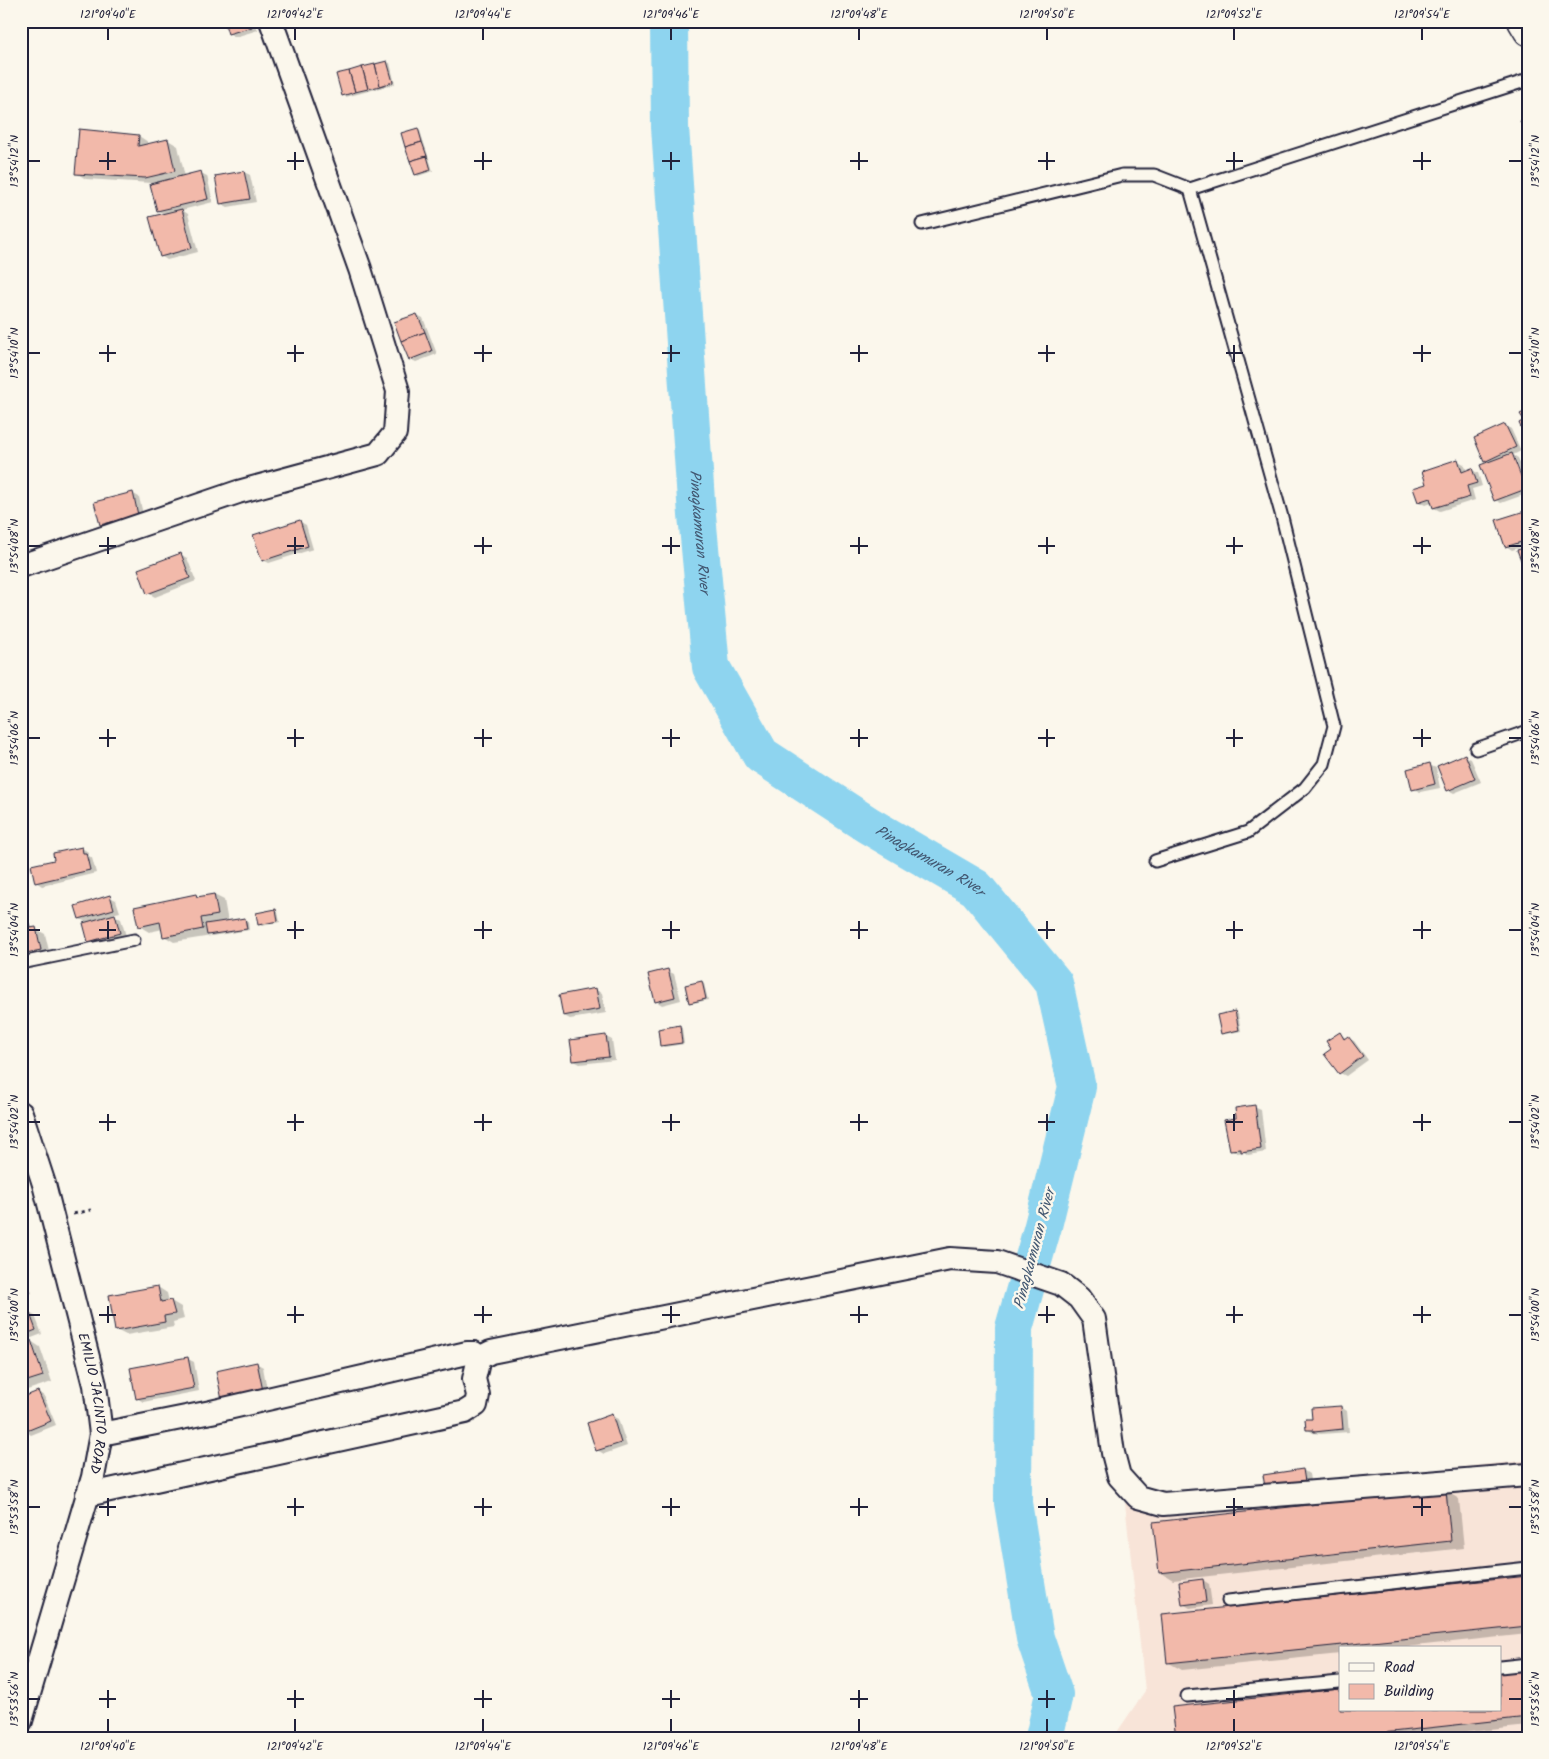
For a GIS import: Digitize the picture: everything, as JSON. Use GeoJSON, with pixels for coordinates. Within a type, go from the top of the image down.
{"type":"FeatureCollection","features":[{"type":"Feature","properties":{"kind":"street"},"geometry":{"type":"LineString","coordinates":[[21,566],[238,492],[378,454],[395,433],[398,391],[360,269],[271,21]]}},
{"type":"Feature","properties":{"kind":"street"},"geometry":{"type":"LineString","coordinates":[[1522,21],[1528,31]]}},
{"type":"Feature","properties":{"kind":"street","name":"EMILIO JACINTO ROAD"},"geometry":{"type":"LineString","coordinates":[[21,1113],[28,1160],[44,1184],[95,1384],[101,1434],[93,1477],[21,1722]]}},
{"type":"Feature","properties":{"kind":"street"},"geometry":{"type":"LineString","coordinates":[[479,1358],[491,1352],[950,1259],[997,1262],[1061,1284],[1080,1298],[1094,1320],[1113,1453],[1119,1476],[1138,1497],[1163,1504],[1172,1504],[1528,1475]]}},
{"type":"Feature","properties":{"kind":"street"},"geometry":{"type":"LineString","coordinates":[[101,1434],[211,1412],[467,1353],[474,1353],[479,1358]]}},
{"type":"Feature","properties":{"kind":"street"},"geometry":{"type":"LineString","coordinates":[[87,1495],[465,1412],[476,1405],[478,1395],[474,1379],[479,1358]]}},
{"type":"Feature","properties":{"kind":"lane"},"geometry":{"type":"LineString","coordinates":[[922,224],[1122,175],[1154,175],[1190,189],[1528,80]]}},
{"type":"Feature","properties":{"kind":"lane"},"geometry":{"type":"LineString","coordinates":[[1154,861],[1248,832],[1305,788],[1324,764],[1334,726],[1282,517],[1190,189]]}},
{"type":"Feature","properties":{"kind":"lane"},"geometry":{"type":"LineString","coordinates":[[1476,748],[1528,732]]}},
{"type":"Feature","properties":{"kind":"lane"},"geometry":{"type":"LineString","coordinates":[[21,963],[134,940]]}},
{"type":"Feature","properties":{"kind":"lane"},"geometry":{"type":"LineString","coordinates":[[1228,1601],[1528,1568]]}},
{"type":"Feature","properties":{"kind":"lane"},"geometry":{"type":"LineString","coordinates":[[1502,1667],[1528,1664]]}},
{"type":"Feature","properties":{"kind":"lane"},"geometry":{"type":"LineString","coordinates":[[1187,1696],[1339,1682]]}},
{"type":"Feature","properties":{"kind":"shaded area"},"geometry":{"type":"Polygon","coordinates":[[[1528,1460],[1528,1738],[1113,1738],[1145,1691],[1125,1503],[1528,1460]]]}},
{"type":"Feature","properties":{"kind":"building"},"geometry":{"type":"Polygon","coordinates":[[[224,21],[251,21],[252,27],[228,34],[224,21]]]}},
{"type":"Feature","properties":{"kind":"building"},"geometry":{"type":"Polygon","coordinates":[[[387,61],[393,82],[380,86],[375,64],[387,61]]]}},
{"type":"Feature","properties":{"kind":"building"},"geometry":{"type":"Polygon","coordinates":[[[375,64],[380,86],[368,89],[362,67],[375,64]]]}},
{"type":"Feature","properties":{"kind":"building"},"geometry":{"type":"Polygon","coordinates":[[[362,67],[368,89],[355,92],[349,71],[362,67]]]}},
{"type":"Feature","properties":{"kind":"building"},"geometry":{"type":"Polygon","coordinates":[[[349,71],[355,92],[342,96],[336,74],[349,71]]]}},
{"type":"Feature","properties":{"kind":"building"},"geometry":{"type":"Polygon","coordinates":[[[1528,118],[1528,139],[1520,121],[1528,118]]]}},
{"type":"Feature","properties":{"kind":"building"},"geometry":{"type":"Polygon","coordinates":[[[418,128],[422,142],[405,147],[401,133],[418,128]]]}},
{"type":"Feature","properties":{"kind":"building"},"geometry":{"type":"Polygon","coordinates":[[[79,129],[139,135],[138,146],[168,139],[175,171],[145,178],[75,174],[79,129]]]}},
{"type":"Feature","properties":{"kind":"building"},"geometry":{"type":"Polygon","coordinates":[[[422,142],[427,156],[410,161],[405,147],[422,142]]]}},
{"type":"Feature","properties":{"kind":"building"},"geometry":{"type":"Polygon","coordinates":[[[427,156],[431,170],[415,175],[410,161],[427,156]]]}},
{"type":"Feature","properties":{"kind":"building"},"geometry":{"type":"Polygon","coordinates":[[[201,171],[208,199],[157,211],[150,184],[201,171]]]}},
{"type":"Feature","properties":{"kind":"building"},"geometry":{"type":"Polygon","coordinates":[[[244,171],[250,199],[220,204],[215,176],[244,171]]]}},
{"type":"Feature","properties":{"kind":"building"},"geometry":{"type":"Polygon","coordinates":[[[182,209],[192,248],[160,257],[149,217],[182,209]]]}},
{"type":"Feature","properties":{"kind":"building"},"geometry":{"type":"Polygon","coordinates":[[[417,314],[425,332],[401,341],[394,322],[417,314]]]}},
{"type":"Feature","properties":{"kind":"building"},"geometry":{"type":"Polygon","coordinates":[[[425,332],[432,351],[409,360],[401,341],[425,332]]]}},
{"type":"Feature","properties":{"kind":"building"},"geometry":{"type":"Polygon","coordinates":[[[1528,410],[1528,443],[1519,423],[1524,420],[1520,414],[1528,410]]]}},
{"type":"Feature","properties":{"kind":"building"},"geometry":{"type":"Polygon","coordinates":[[[1505,424],[1516,447],[1484,462],[1474,438],[1505,424]]]}},
{"type":"Feature","properties":{"kind":"building"},"geometry":{"type":"Polygon","coordinates":[[[1512,453],[1526,489],[1494,501],[1480,465],[1512,453]]]}},
{"type":"Feature","properties":{"kind":"building"},"geometry":{"type":"Polygon","coordinates":[[[1458,459],[1462,472],[1472,468],[1477,483],[1467,486],[1470,497],[1433,508],[1430,498],[1418,502],[1413,488],[1426,484],[1422,471],[1458,459]]]}},
{"type":"Feature","properties":{"kind":"building"},"geometry":{"type":"Polygon","coordinates":[[[133,492],[138,515],[100,525],[94,502],[133,492]]]}},
{"type":"Feature","properties":{"kind":"building"},"geometry":{"type":"Polygon","coordinates":[[[1528,510],[1528,540],[1505,547],[1496,520],[1528,510]]]}},
{"type":"Feature","properties":{"kind":"building"},"geometry":{"type":"Polygon","coordinates":[[[300,520],[308,546],[262,561],[253,535],[300,520]]]}},
{"type":"Feature","properties":{"kind":"building"},"geometry":{"type":"Polygon","coordinates":[[[1528,547],[1528,578],[1517,550],[1528,547]]]}},
{"type":"Feature","properties":{"kind":"building"},"geometry":{"type":"Polygon","coordinates":[[[181,553],[190,578],[147,594],[138,569],[181,553]]]}},
{"type":"Feature","properties":{"kind":"building"},"geometry":{"type":"Polygon","coordinates":[[[1465,754],[1475,779],[1447,791],[1437,766],[1465,754]]]}},
{"type":"Feature","properties":{"kind":"building"},"geometry":{"type":"Polygon","coordinates":[[[1430,763],[1435,784],[1412,790],[1407,769],[1430,763]]]}},
{"type":"Feature","properties":{"kind":"building"},"geometry":{"type":"Polygon","coordinates":[[[82,847],[83,853],[86,853],[90,870],[35,883],[31,865],[54,860],[53,853],[82,847]]]}},
{"type":"Feature","properties":{"kind":"building"},"geometry":{"type":"Polygon","coordinates":[[[196,894],[197,897],[214,894],[218,915],[201,918],[203,929],[163,937],[160,922],[138,927],[134,907],[196,894]]]}},
{"type":"Feature","properties":{"kind":"building"},"geometry":{"type":"Polygon","coordinates":[[[110,895],[114,909],[79,919],[75,906],[110,895]]]}},
{"type":"Feature","properties":{"kind":"building"},"geometry":{"type":"Polygon","coordinates":[[[276,909],[278,921],[258,925],[256,913],[276,909]]]}},
{"type":"Feature","properties":{"kind":"building"},"geometry":{"type":"Polygon","coordinates":[[[115,914],[120,933],[88,942],[83,923],[115,914]]]}},
{"type":"Feature","properties":{"kind":"building"},"geometry":{"type":"Polygon","coordinates":[[[245,918],[247,929],[207,935],[205,924],[245,918]]]}},
{"type":"Feature","properties":{"kind":"building"},"geometry":{"type":"Polygon","coordinates":[[[29,923],[30,928],[36,927],[41,950],[21,954],[21,925],[29,923]]]}},
{"type":"Feature","properties":{"kind":"building"},"geometry":{"type":"Polygon","coordinates":[[[668,969],[675,997],[655,1002],[648,974],[668,969]]]}},
{"type":"Feature","properties":{"kind":"building"},"geometry":{"type":"Polygon","coordinates":[[[702,981],[706,999],[689,1003],[685,985],[702,981]]]}},
{"type":"Feature","properties":{"kind":"building"},"geometry":{"type":"Polygon","coordinates":[[[596,988],[600,1009],[563,1016],[559,995],[596,988]]]}},
{"type":"Feature","properties":{"kind":"building"},"geometry":{"type":"Polygon","coordinates":[[[1235,1011],[1239,1030],[1221,1034],[1217,1015],[1235,1011]]]}},
{"type":"Feature","properties":{"kind":"building"},"geometry":{"type":"Polygon","coordinates":[[[680,1025],[682,1043],[660,1046],[658,1029],[680,1025]]]}},
{"type":"Feature","properties":{"kind":"building"},"geometry":{"type":"Polygon","coordinates":[[[1340,1032],[1344,1039],[1348,1036],[1363,1056],[1339,1074],[1324,1054],[1331,1049],[1326,1041],[1340,1032]]]}},
{"type":"Feature","properties":{"kind":"building"},"geometry":{"type":"Polygon","coordinates":[[[606,1035],[609,1057],[573,1061],[570,1040],[606,1035]]]}},
{"type":"Feature","properties":{"kind":"building"},"geometry":{"type":"Polygon","coordinates":[[[1255,1105],[1261,1149],[1241,1152],[1241,1149],[1230,1150],[1224,1120],[1236,1118],[1235,1108],[1255,1105]]]}},
{"type":"Feature","properties":{"kind":"building"},"geometry":{"type":"Polygon","coordinates":[[[21,1276],[26,1290],[21,1291],[21,1276]]]}},
{"type":"Feature","properties":{"kind":"building"},"geometry":{"type":"Polygon","coordinates":[[[158,1286],[161,1302],[171,1300],[175,1314],[164,1316],[165,1322],[115,1331],[109,1295],[158,1286]]]}},
{"type":"Feature","properties":{"kind":"building"},"geometry":{"type":"Polygon","coordinates":[[[29,1311],[36,1330],[21,1336],[21,1314],[29,1311]]]}},
{"type":"Feature","properties":{"kind":"building"},"geometry":{"type":"Polygon","coordinates":[[[31,1340],[43,1376],[21,1383],[21,1343],[31,1340]]]}},
{"type":"Feature","properties":{"kind":"building"},"geometry":{"type":"Polygon","coordinates":[[[188,1357],[194,1388],[136,1399],[130,1368],[188,1357]]]}},
{"type":"Feature","properties":{"kind":"building"},"geometry":{"type":"Polygon","coordinates":[[[257,1362],[263,1391],[222,1400],[216,1371],[257,1362]]]}},
{"type":"Feature","properties":{"kind":"building"},"geometry":{"type":"Polygon","coordinates":[[[38,1391],[51,1421],[24,1432],[21,1426],[21,1398],[38,1391]]]}},
{"type":"Feature","properties":{"kind":"building"},"geometry":{"type":"Polygon","coordinates":[[[1341,1406],[1343,1429],[1314,1432],[1313,1430],[1306,1430],[1305,1419],[1312,1419],[1311,1408],[1341,1406]]]}},
{"type":"Feature","properties":{"kind":"building"},"geometry":{"type":"Polygon","coordinates":[[[612,1414],[621,1443],[596,1451],[587,1423],[612,1414]]]}},
{"type":"Feature","properties":{"kind":"building"},"geometry":{"type":"Polygon","coordinates":[[[1303,1469],[1306,1488],[1266,1494],[1263,1475],[1303,1469]]]}},
{"type":"Feature","properties":{"kind":"building"},"geometry":{"type":"Polygon","coordinates":[[[1446,1490],[1451,1541],[1159,1573],[1153,1522],[1446,1490]]]}},
{"type":"Feature","properties":{"kind":"building"},"geometry":{"type":"Polygon","coordinates":[[[1528,1576],[1528,1626],[1167,1663],[1162,1614],[1528,1576]]]}},
{"type":"Feature","properties":{"kind":"building"},"geometry":{"type":"Polygon","coordinates":[[[1203,1579],[1206,1602],[1182,1605],[1179,1582],[1203,1579]]]}},
{"type":"Feature","properties":{"kind":"building"},"geometry":{"type":"Polygon","coordinates":[[[1528,1669],[1528,1717],[1337,1738],[1176,1738],[1172,1707],[1339,1689],[1339,1712],[1502,1712],[1502,1672],[1528,1669]]]}},
{"type":"Feature","properties":{"kind":"waterway","name":"Pinagkamuran River"},"geometry":{"type":"LineString","coordinates":[[669,21],[670,127],[697,515],[711,667],[761,755],[868,825],[976,888],[1054,983],[1077,1087],[1043,1226],[1014,1328],[1013,1503],[1035,1638],[1054,1694],[1044,1738]]}}]}
